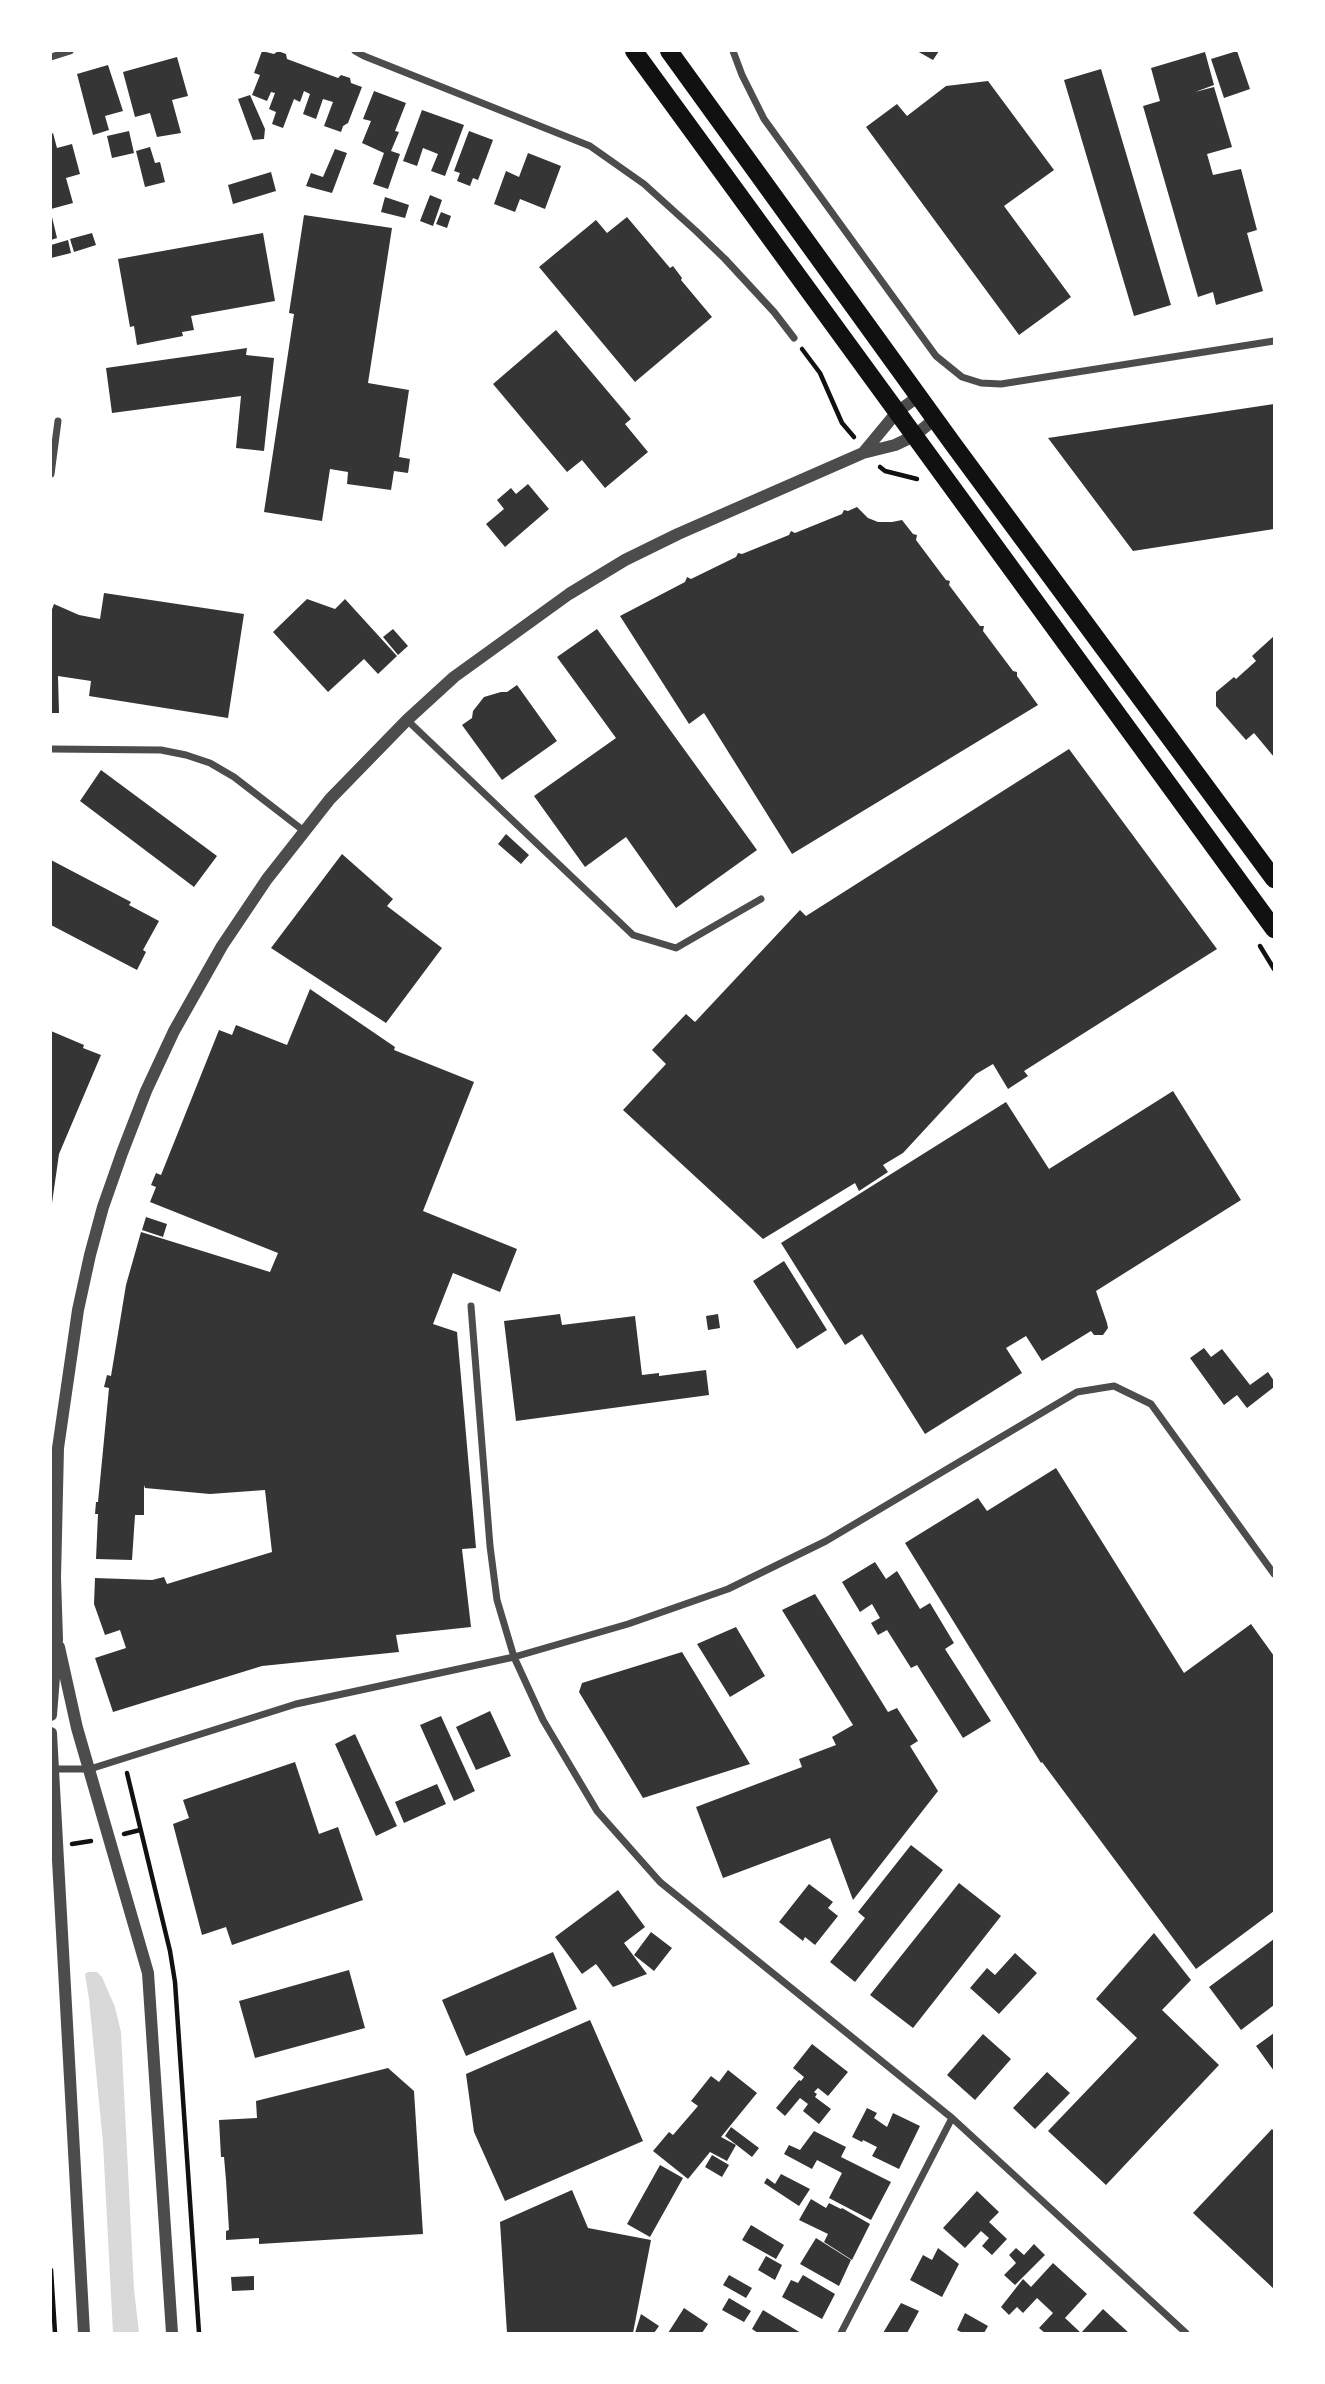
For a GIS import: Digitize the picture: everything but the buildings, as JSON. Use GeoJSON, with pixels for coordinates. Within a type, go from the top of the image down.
{"type":"FeatureCollection","features":[{"type":"Feature","properties":{"kind":"main road"},"geometry":{"type":"LineString","coordinates":[[634,51],[1274,929]]}},
{"type":"Feature","properties":{"kind":"main road"},"geometry":{"type":"LineString","coordinates":[[669,51],[1274,879]]}},
{"type":"Feature","properties":{"kind":"street"},"geometry":{"type":"LineString","coordinates":[[51,57],[70,51]]}},
{"type":"Feature","properties":{"kind":"street"},"geometry":{"type":"LineString","coordinates":[[355,51],[590,146],[644,184],[706,240],[774,312],[793,338]]}},
{"type":"Feature","properties":{"kind":"street"},"geometry":{"type":"LineString","coordinates":[[733,51],[764,119],[936,356],[962,377],[981,383],[1001,384],[1274,341]]}},
{"type":"Feature","properties":{"kind":"street"},"geometry":{"type":"LineString","coordinates":[[863,453],[897,412],[919,396]]}},
{"type":"Feature","properties":{"kind":"street"},"geometry":{"type":"LineString","coordinates":[[51,1714],[57,1639],[55,1448],[90,1255],[107,1196],[146,1091],[196,989],[267,879],[330,799],[407,720],[454,677],[569,594],[678,534],[863,453],[895,445],[914,436],[936,418]]}},
{"type":"Feature","properties":{"kind":"street"},"geometry":{"type":"LineString","coordinates":[[51,474],[58,421]]}},
{"type":"Feature","properties":{"kind":"street"},"geometry":{"type":"LineString","coordinates":[[407,720],[633,935],[676,948],[761,899]]}},
{"type":"Feature","properties":{"kind":"street"},"geometry":{"type":"LineString","coordinates":[[51,749],[161,750],[186,755],[209,763],[234,777],[304,831]]}},
{"type":"Feature","properties":{"kind":"street"},"geometry":{"type":"LineString","coordinates":[[471,1306],[490,1546],[497,1600],[514,1657],[543,1720],[597,1811],[660,1882],[952,2118],[1186,2333]]}},
{"type":"Feature","properties":{"kind":"street"},"geometry":{"type":"LineString","coordinates":[[54,1769],[90,1769],[296,1704],[514,1657],[628,1624],[728,1590],[826,1541],[1077,1392],[1114,1386],[1150,1404],[1274,1574]]}},
{"type":"Feature","properties":{"kind":"street"},"geometry":{"type":"LineString","coordinates":[[57,1639],[68,1694],[148,1973],[172,2333]]}},
{"type":"Feature","properties":{"kind":"street"},"geometry":{"type":"LineString","coordinates":[[51,1733],[55,1846],[84,2333]]}},
{"type":"Feature","properties":{"kind":"street"},"geometry":{"type":"LineString","coordinates":[[841,2333],[952,2118]]}},
{"type":"Feature","properties":{"kind":"path"},"geometry":{"type":"LineString","coordinates":[[793,338],[820,373],[842,423],[854,435],[863,453]]}},
{"type":"Feature","properties":{"kind":"path"},"geometry":{"type":"LineString","coordinates":[[51,2270],[55,2333]]}},
{"type":"Feature","properties":{"kind":"shaded area"},"geometry":{"type":"Polygon","coordinates":[[[97,1972],[102,1977],[115,2007],[121,2032],[134,2289],[139,2333],[113,2333],[103,2143],[85,1974],[97,1972]]]}}]}
